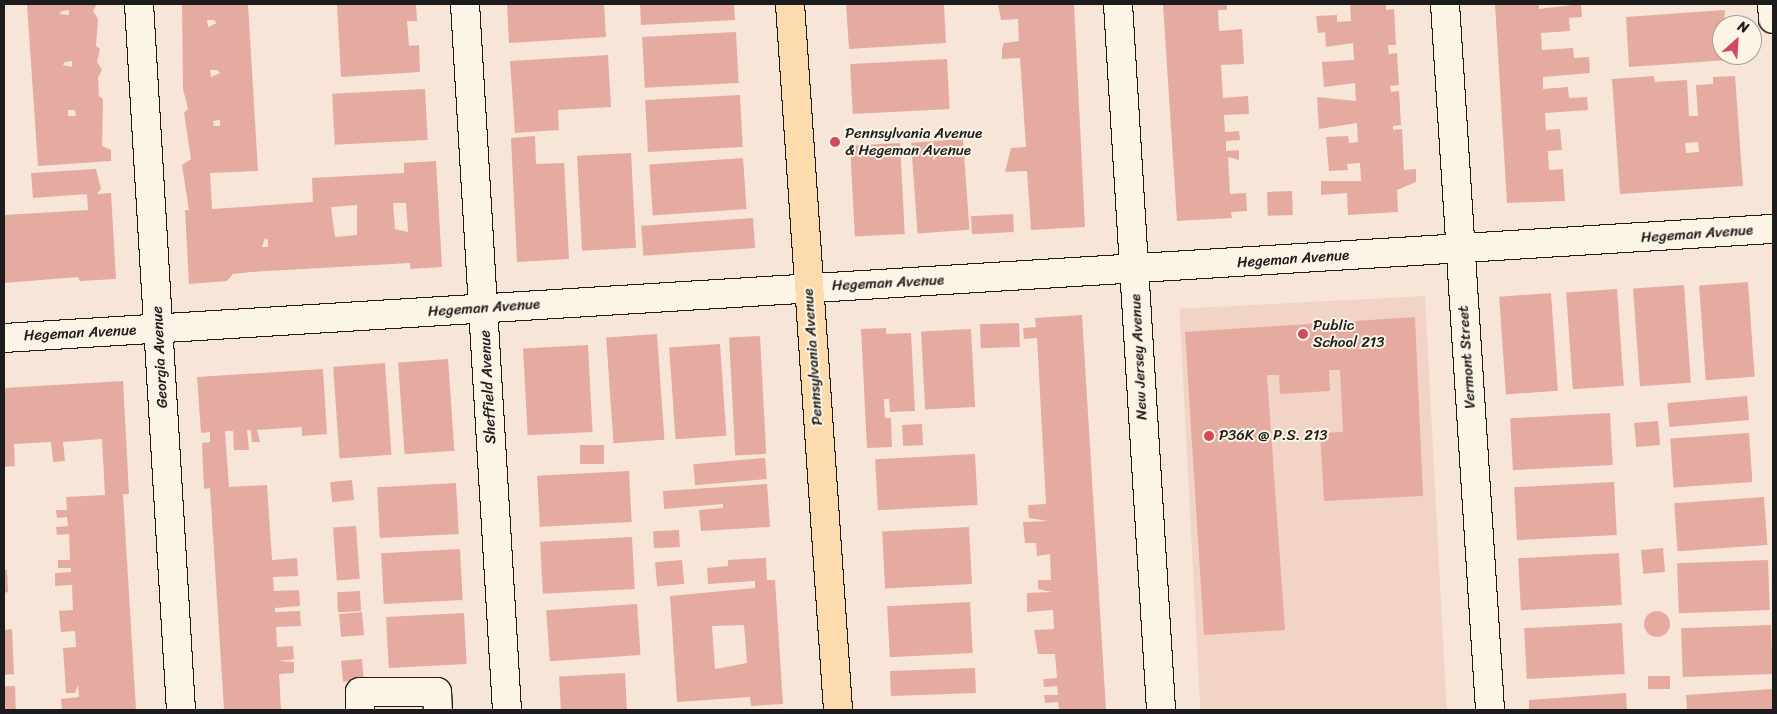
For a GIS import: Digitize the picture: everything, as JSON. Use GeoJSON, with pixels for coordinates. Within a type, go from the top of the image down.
{"type":"FeatureCollection","features":[{"type":"Feature","properties":{"kind":"main road","name":"Pennsylvania Avenue"},"geometry":{"type":"LineString","coordinates":[[790,4],[838,710]]}},
{"type":"Feature","properties":{"kind":"street","name":"Georgia Avenue"},"geometry":{"type":"LineString","coordinates":[[139,4],[181,710]]}},
{"type":"Feature","properties":{"kind":"street","name":"Sheffield Avenue"},"geometry":{"type":"LineString","coordinates":[[465,4],[507,710]]}},
{"type":"Feature","properties":{"kind":"street","name":"New Jersey Avenue"},"geometry":{"type":"LineString","coordinates":[[1118,4],[1161,710]]}},
{"type":"Feature","properties":{"kind":"street","name":"Vermont Street"},"geometry":{"type":"LineString","coordinates":[[1444,4],[1490,710]]}},
{"type":"Feature","properties":{"kind":"street"},"geometry":{"type":"LineString","coordinates":[[1772,4],[1773,19]]}},
{"type":"Feature","properties":{"kind":"street","name":"Hegeman Avenue"},"geometry":{"type":"LineString","coordinates":[[4,338],[1773,229]]}},
{"type":"Feature","properties":{"kind":"street"},"geometry":{"type":"LineString","coordinates":[[360,710],[360,692],[436,692],[438,710]]}},
{"type":"Feature","properties":{"kind":"shaded area"},"geometry":{"type":"Polygon","coordinates":[[[1425,296],[1447,710],[1200,710],[1179,309],[1425,296]]]}},
{"type":"Feature","properties":{"kind":"building"},"geometry":{"type":"Polygon","coordinates":[[[27,4],[97,4],[93,11],[98,19],[96,46],[100,49],[97,62],[102,70],[98,78],[99,96],[103,99],[102,146],[111,150],[111,161],[38,166],[27,4]],[[69,10],[62,11],[59,14],[69,15],[69,10]],[[72,61],[65,62],[63,65],[72,67],[72,61]],[[68,110],[68,116],[76,116],[75,110],[68,110]]]}},
{"type":"Feature","properties":{"kind":"building"},"geometry":{"type":"Polygon","coordinates":[[[182,4],[248,4],[258,171],[210,173],[212,209],[313,202],[312,178],[404,173],[404,163],[436,161],[442,267],[410,269],[410,263],[251,272],[233,274],[227,281],[189,284],[185,210],[189,210],[182,165],[191,159],[184,113],[188,109],[183,89],[182,4]],[[207,20],[208,27],[217,23],[214,20],[207,20]],[[210,70],[211,77],[220,73],[217,70],[210,70]],[[220,120],[213,121],[214,126],[220,126],[220,120]],[[393,203],[395,229],[408,232],[406,203],[393,203]],[[357,205],[331,207],[335,237],[357,235],[357,205]],[[265,238],[262,247],[268,247],[268,240],[265,238]]]}},
{"type":"Feature","properties":{"kind":"building"},"geometry":{"type":"Polygon","coordinates":[[[337,4],[416,4],[417,21],[407,21],[409,46],[419,45],[420,72],[341,77],[337,4]]]}},
{"type":"Feature","properties":{"kind":"building"},"geometry":{"type":"Polygon","coordinates":[[[507,4],[604,4],[606,37],[509,43],[507,4]]]}},
{"type":"Feature","properties":{"kind":"building"},"geometry":{"type":"Polygon","coordinates":[[[640,4],[734,4],[735,20],[641,25],[640,4]]]}},
{"type":"Feature","properties":{"kind":"building"},"geometry":{"type":"Polygon","coordinates":[[[846,4],[944,4],[946,43],[849,49],[846,4]]]}},
{"type":"Feature","properties":{"kind":"building"},"geometry":{"type":"Polygon","coordinates":[[[998,4],[1074,4],[1085,227],[1031,230],[1027,171],[1005,172],[1011,148],[1026,147],[1020,58],[1002,59],[1004,43],[1019,41],[1018,19],[1001,20],[998,4]]]}},
{"type":"Feature","properties":{"kind":"building"},"geometry":{"type":"Polygon","coordinates":[[[1163,4],[1227,4],[1227,10],[1218,10],[1219,31],[1242,29],[1244,64],[1221,65],[1223,98],[1248,96],[1249,114],[1224,115],[1225,132],[1239,131],[1240,140],[1226,141],[1226,151],[1239,150],[1239,160],[1228,157],[1230,194],[1246,193],[1247,211],[1231,212],[1232,218],[1177,221],[1163,4]]]}},
{"type":"Feature","properties":{"kind":"building"},"geometry":{"type":"Polygon","coordinates":[[[1350,4],[1386,4],[1386,10],[1394,9],[1396,45],[1388,45],[1389,54],[1397,53],[1399,85],[1390,86],[1391,92],[1399,91],[1401,125],[1393,126],[1393,130],[1402,129],[1404,170],[1416,169],[1416,182],[1397,190],[1398,212],[1348,215],[1347,193],[1321,195],[1321,181],[1361,181],[1360,163],[1347,164],[1348,170],[1329,171],[1326,137],[1348,136],[1349,143],[1358,142],[1357,123],[1319,129],[1317,97],[1356,101],[1355,83],[1324,87],[1322,62],[1354,60],[1353,43],[1326,47],[1325,32],[1318,33],[1316,16],[1337,15],[1337,22],[1351,21],[1350,4]]]}},
{"type":"Feature","properties":{"kind":"building"},"geometry":{"type":"Polygon","coordinates":[[[1495,4],[1539,4],[1539,9],[1581,4],[1582,17],[1569,18],[1570,31],[1541,33],[1542,50],[1573,48],[1574,58],[1589,57],[1590,73],[1543,77],[1543,89],[1568,87],[1569,98],[1587,97],[1588,110],[1545,113],[1546,130],[1560,129],[1562,150],[1548,151],[1549,170],[1563,169],[1565,201],[1507,203],[1495,4]]]}},
{"type":"Feature","properties":{"kind":"building"},"geometry":{"type":"Polygon","coordinates":[[[1725,10],[1725,15],[1712,15],[1712,61],[1629,67],[1626,17],[1725,10]]]}},
{"type":"Feature","properties":{"kind":"building"},"geometry":{"type":"Polygon","coordinates":[[[736,32],[739,83],[645,88],[642,37],[736,32]]]}},
{"type":"Feature","properties":{"kind":"building"},"geometry":{"type":"Polygon","coordinates":[[[608,55],[611,107],[558,110],[559,130],[515,133],[510,61],[608,55]]]}},
{"type":"Feature","properties":{"kind":"building"},"geometry":{"type":"Polygon","coordinates":[[[947,59],[950,109],[853,114],[850,64],[947,59]]]}},
{"type":"Feature","properties":{"kind":"building"},"geometry":{"type":"Polygon","coordinates":[[[1654,76],[1655,82],[1687,80],[1689,116],[1698,116],[1696,85],[1713,84],[1713,77],[1735,76],[1743,186],[1620,194],[1612,79],[1654,76]],[[1698,142],[1685,143],[1686,153],[1699,152],[1698,142]]]}},
{"type":"Feature","properties":{"kind":"building"},"geometry":{"type":"Polygon","coordinates":[[[425,89],[428,140],[335,145],[332,94],[425,89]]]}},
{"type":"Feature","properties":{"kind":"building"},"geometry":{"type":"Polygon","coordinates":[[[740,95],[743,147],[648,152],[645,100],[740,95]]]}},
{"type":"Feature","properties":{"kind":"building"},"geometry":{"type":"Polygon","coordinates":[[[535,136],[536,164],[564,163],[569,259],[517,262],[511,138],[535,136]]]}},
{"type":"Feature","properties":{"kind":"building"},"geometry":{"type":"Polygon","coordinates":[[[963,139],[969,230],[917,233],[911,143],[963,139]]]}},
{"type":"Feature","properties":{"kind":"building"},"geometry":{"type":"Polygon","coordinates":[[[900,143],[905,234],[855,236],[850,146],[900,143]]]}},
{"type":"Feature","properties":{"kind":"building"},"geometry":{"type":"Polygon","coordinates":[[[631,153],[636,248],[582,251],[577,156],[631,153]]]}},
{"type":"Feature","properties":{"kind":"building"},"geometry":{"type":"Polygon","coordinates":[[[743,158],[747,209],[653,215],[649,165],[743,158]]]}},
{"type":"Feature","properties":{"kind":"building"},"geometry":{"type":"Polygon","coordinates":[[[96,169],[101,189],[97,194],[111,193],[116,279],[80,281],[78,277],[4,283],[4,215],[88,210],[87,194],[33,198],[31,173],[96,169]]]}},
{"type":"Feature","properties":{"kind":"building"},"geometry":{"type":"Polygon","coordinates":[[[1292,191],[1293,215],[1268,216],[1267,192],[1292,191]]]}},
{"type":"Feature","properties":{"kind":"building"},"geometry":{"type":"Polygon","coordinates":[[[1013,214],[1014,232],[972,234],[971,216],[1013,214]]]}},
{"type":"Feature","properties":{"kind":"building"},"geometry":{"type":"Polygon","coordinates":[[[753,218],[755,248],[643,256],[641,226],[753,218]]]}},
{"type":"Feature","properties":{"kind":"building"},"geometry":{"type":"Polygon","coordinates":[[[1748,282],[1755,377],[1706,380],[1699,285],[1748,282]]]}},
{"type":"Feature","properties":{"kind":"building"},"geometry":{"type":"Polygon","coordinates":[[[1684,285],[1691,383],[1640,386],[1633,289],[1684,285]]]}},
{"type":"Feature","properties":{"kind":"building"},"geometry":{"type":"Polygon","coordinates":[[[1617,289],[1624,386],[1573,389],[1566,293],[1617,289]]]}},
{"type":"Feature","properties":{"kind":"building"},"geometry":{"type":"Polygon","coordinates":[[[1551,293],[1558,391],[1506,394],[1499,297],[1551,293]]]}},
{"type":"Feature","properties":{"kind":"building"},"geometry":{"type":"Polygon","coordinates":[[[1082,315],[1106,710],[1059,710],[1058,702],[1045,703],[1044,695],[1058,695],[1057,686],[1044,687],[1043,679],[1057,678],[1055,654],[1038,654],[1034,630],[1054,629],[1053,610],[1027,612],[1027,593],[1052,592],[1038,589],[1038,580],[1051,580],[1050,554],[1037,556],[1036,543],[1025,543],[1023,522],[1048,521],[1029,518],[1028,505],[1046,504],[1037,338],[1024,339],[1023,328],[1036,327],[1035,318],[1082,315]]]}},
{"type":"Feature","properties":{"kind":"building"},"geometry":{"type":"Polygon","coordinates":[[[1415,317],[1423,496],[1324,501],[1320,433],[1343,432],[1340,370],[1329,370],[1330,391],[1280,394],[1279,375],[1267,375],[1285,630],[1204,635],[1185,332],[1415,317]]]}},
{"type":"Feature","properties":{"kind":"building"},"geometry":{"type":"Polygon","coordinates":[[[1019,323],[1020,347],[981,348],[980,324],[1019,323]]]}},
{"type":"Feature","properties":{"kind":"building"},"geometry":{"type":"Polygon","coordinates":[[[886,328],[886,334],[911,333],[915,411],[890,412],[889,399],[884,399],[885,418],[891,418],[892,447],[867,448],[861,329],[886,328]]]}},
{"type":"Feature","properties":{"kind":"building"},"geometry":{"type":"Polygon","coordinates":[[[971,329],[975,407],[925,410],[921,332],[971,329]]]}},
{"type":"Feature","properties":{"kind":"building"},"geometry":{"type":"Polygon","coordinates":[[[657,334],[664,440],[614,443],[606,338],[657,334]]]}},
{"type":"Feature","properties":{"kind":"building"},"geometry":{"type":"Polygon","coordinates":[[[760,336],[766,454],[735,455],[729,338],[760,336]]]}},
{"type":"Feature","properties":{"kind":"building"},"geometry":{"type":"Polygon","coordinates":[[[720,344],[726,436],[676,439],[669,348],[720,344]]]}},
{"type":"Feature","properties":{"kind":"building"},"geometry":{"type":"Polygon","coordinates":[[[588,345],[593,432],[528,435],[523,348],[588,345]]]}},
{"type":"Feature","properties":{"kind":"building"},"geometry":{"type":"Polygon","coordinates":[[[448,359],[454,451],[405,454],[398,362],[448,359]]]}},
{"type":"Feature","properties":{"kind":"building"},"geometry":{"type":"Polygon","coordinates":[[[385,363],[391,455],[340,458],[333,367],[385,363]]]}},
{"type":"Feature","properties":{"kind":"building"},"geometry":{"type":"Polygon","coordinates":[[[323,369],[327,434],[302,436],[302,427],[257,430],[260,442],[252,442],[251,430],[247,430],[249,450],[234,450],[233,431],[225,431],[229,487],[267,485],[272,560],[297,558],[298,576],[273,577],[274,591],[299,590],[300,606],[275,608],[275,612],[300,611],[301,626],[276,627],[277,647],[293,646],[294,659],[278,661],[294,662],[294,673],[279,674],[281,710],[224,710],[210,488],[204,489],[202,443],[210,442],[210,432],[201,433],[197,377],[323,369]]]}},
{"type":"Feature","properties":{"kind":"building"},"geometry":{"type":"Polygon","coordinates":[[[123,381],[129,494],[123,494],[136,710],[62,710],[61,699],[79,697],[78,685],[75,693],[66,693],[63,648],[76,647],[75,631],[61,632],[59,611],[73,610],[72,585],[55,586],[55,573],[71,572],[71,568],[58,568],[58,560],[70,560],[69,534],[57,535],[56,527],[68,526],[67,517],[57,518],[56,510],[67,510],[66,497],[105,495],[102,439],[63,442],[65,461],[53,462],[51,442],[14,444],[15,466],[4,467],[4,388],[123,381]]]}},
{"type":"Feature","properties":{"kind":"building"},"geometry":{"type":"Polygon","coordinates":[[[1747,396],[1749,420],[1669,427],[1667,403],[1747,396]]]}},
{"type":"Feature","properties":{"kind":"building"},"geometry":{"type":"Polygon","coordinates":[[[1610,413],[1613,465],[1513,470],[1510,418],[1610,413]]]}},
{"type":"Feature","properties":{"kind":"building"},"geometry":{"type":"Polygon","coordinates":[[[1658,421],[1660,445],[1636,447],[1634,423],[1658,421]]]}},
{"type":"Feature","properties":{"kind":"building"},"geometry":{"type":"Polygon","coordinates":[[[922,424],[923,445],[903,446],[902,425],[922,424]]]}},
{"type":"Feature","properties":{"kind":"building"},"geometry":{"type":"Polygon","coordinates":[[[1749,433],[1752,482],[1674,487],[1670,439],[1749,433]]]}},
{"type":"Feature","properties":{"kind":"building"},"geometry":{"type":"Polygon","coordinates":[[[580,445],[604,445],[604,464],[580,464],[580,445]]]}},
{"type":"Feature","properties":{"kind":"building"},"geometry":{"type":"Polygon","coordinates":[[[975,454],[978,505],[878,510],[875,459],[975,454]]]}},
{"type":"Feature","properties":{"kind":"building"},"geometry":{"type":"Polygon","coordinates":[[[765,458],[767,479],[695,485],[693,464],[765,458]]]}},
{"type":"Feature","properties":{"kind":"building"},"geometry":{"type":"Polygon","coordinates":[[[629,471],[632,522],[540,527],[537,476],[629,471]]]}},
{"type":"Feature","properties":{"kind":"building"},"geometry":{"type":"Polygon","coordinates":[[[352,480],[354,500],[332,502],[330,482],[352,480]]]}},
{"type":"Feature","properties":{"kind":"building"},"geometry":{"type":"Polygon","coordinates":[[[1614,482],[1617,535],[1517,540],[1514,487],[1614,482]]]}},
{"type":"Feature","properties":{"kind":"building"},"geometry":{"type":"Polygon","coordinates":[[[456,483],[459,534],[380,538],[377,487],[456,483]]]}},
{"type":"Feature","properties":{"kind":"building"},"geometry":{"type":"Polygon","coordinates":[[[767,484],[770,527],[701,531],[699,510],[723,508],[723,504],[664,509],[663,491],[767,484]]]}},
{"type":"Feature","properties":{"kind":"building"},"geometry":{"type":"Polygon","coordinates":[[[1764,497],[1767,545],[1678,551],[1674,503],[1764,497]]]}},
{"type":"Feature","properties":{"kind":"building"},"geometry":{"type":"Polygon","coordinates":[[[356,526],[360,579],[337,580],[333,528],[356,526]]]}},
{"type":"Feature","properties":{"kind":"building"},"geometry":{"type":"Polygon","coordinates":[[[969,527],[972,584],[885,588],[882,532],[969,527]]]}},
{"type":"Feature","properties":{"kind":"building"},"geometry":{"type":"Polygon","coordinates":[[[679,530],[680,547],[654,548],[653,531],[679,530]]]}},
{"type":"Feature","properties":{"kind":"building"},"geometry":{"type":"Polygon","coordinates":[[[632,537],[635,589],[543,594],[540,542],[632,537]]]}},
{"type":"Feature","properties":{"kind":"building"},"geometry":{"type":"Polygon","coordinates":[[[1663,548],[1665,572],[1643,574],[1641,550],[1663,548]]]}},
{"type":"Feature","properties":{"kind":"building"},"geometry":{"type":"Polygon","coordinates":[[[460,549],[463,600],[384,604],[381,553],[460,549]]]}},
{"type":"Feature","properties":{"kind":"building"},"geometry":{"type":"Polygon","coordinates":[[[1619,553],[1622,605],[1521,610],[1518,558],[1619,553]]]}},
{"type":"Feature","properties":{"kind":"building"},"geometry":{"type":"Polygon","coordinates":[[[766,558],[767,580],[775,580],[783,704],[751,706],[750,697],[677,702],[670,596],[755,588],[755,581],[708,584],[707,568],[728,566],[728,560],[766,558]],[[744,625],[712,626],[715,669],[747,663],[744,625]]]}},
{"type":"Feature","properties":{"kind":"building"},"geometry":{"type":"Polygon","coordinates":[[[682,560],[684,584],[657,586],[655,562],[682,560]]]}},
{"type":"Feature","properties":{"kind":"building"},"geometry":{"type":"Polygon","coordinates":[[[1768,560],[1770,610],[1679,613],[1677,563],[1768,560]]]}},
{"type":"Feature","properties":{"kind":"building"},"geometry":{"type":"Polygon","coordinates":[[[4,570],[7,570],[8,592],[4,593],[4,570]]]}},
{"type":"Feature","properties":{"kind":"building"},"geometry":{"type":"Polygon","coordinates":[[[360,591],[361,611],[338,612],[337,592],[360,591]]]}},
{"type":"Feature","properties":{"kind":"building"},"geometry":{"type":"Polygon","coordinates":[[[970,602],[973,653],[890,657],[887,606],[970,602]]]}},
{"type":"Feature","properties":{"kind":"building"},"geometry":{"type":"Polygon","coordinates":[[[637,604],[641,655],[550,661],[546,610],[637,604]]]}},
{"type":"Feature","properties":{"kind":"building"},"geometry":{"type":"Polygon","coordinates":[[[1657,611],[1666,615],[1670,624],[1666,633],[1657,637],[1648,633],[1644,624],[1648,615],[1657,611]]]}},
{"type":"Feature","properties":{"kind":"building"},"geometry":{"type":"Polygon","coordinates":[[[362,612],[364,635],[341,637],[339,614],[362,612]]]}},
{"type":"Feature","properties":{"kind":"building"},"geometry":{"type":"Polygon","coordinates":[[[464,613],[467,664],[389,668],[386,617],[464,613]]]}},
{"type":"Feature","properties":{"kind":"building"},"geometry":{"type":"Polygon","coordinates":[[[1622,623],[1625,674],[1527,679],[1524,628],[1622,623]]]}},
{"type":"Feature","properties":{"kind":"building"},"geometry":{"type":"Polygon","coordinates":[[[1771,625],[1773,674],[1683,677],[1681,628],[1771,625]]]}},
{"type":"Feature","properties":{"kind":"building"},"geometry":{"type":"Polygon","coordinates":[[[12,629],[14,674],[4,675],[4,630],[12,629]]]}},
{"type":"Feature","properties":{"kind":"building"},"geometry":{"type":"Polygon","coordinates":[[[362,659],[364,680],[343,682],[341,661],[362,659]]]}},
{"type":"Feature","properties":{"kind":"building"},"geometry":{"type":"Polygon","coordinates":[[[975,668],[976,693],[891,696],[890,671],[975,668]]]}},
{"type":"Feature","properties":{"kind":"building"},"geometry":{"type":"Polygon","coordinates":[[[625,673],[627,710],[561,710],[559,676],[625,673]]]}},
{"type":"Feature","properties":{"kind":"building"},"geometry":{"type":"Polygon","coordinates":[[[1648,676],[1670,676],[1670,689],[1648,689],[1648,676]]]}},
{"type":"Feature","properties":{"kind":"building"},"geometry":{"type":"Polygon","coordinates":[[[4,686],[15,686],[16,710],[5,710],[4,686]]]}},
{"type":"Feature","properties":{"kind":"building"},"geometry":{"type":"Polygon","coordinates":[[[1773,689],[1773,710],[1687,710],[1686,695],[1773,689]]]}},
{"type":"Feature","properties":{"kind":"building"},"geometry":{"type":"Polygon","coordinates":[[[1626,693],[1627,710],[1529,710],[1529,700],[1626,693]]]}},
{"type":"Feature","properties":{"kind":"place","name":"Pennsylvania Avenue & Hegeman Avenue"},"geometry":{"type":"Point","coordinates":[835,142]}},
{"type":"Feature","properties":{"kind":"place","name":"Public School 213"},"geometry":{"type":"Point","coordinates":[1303,334]}},
{"type":"Feature","properties":{"kind":"place","name":"P36K @ P.S. 213"},"geometry":{"type":"Point","coordinates":[1209,436]}}]}
